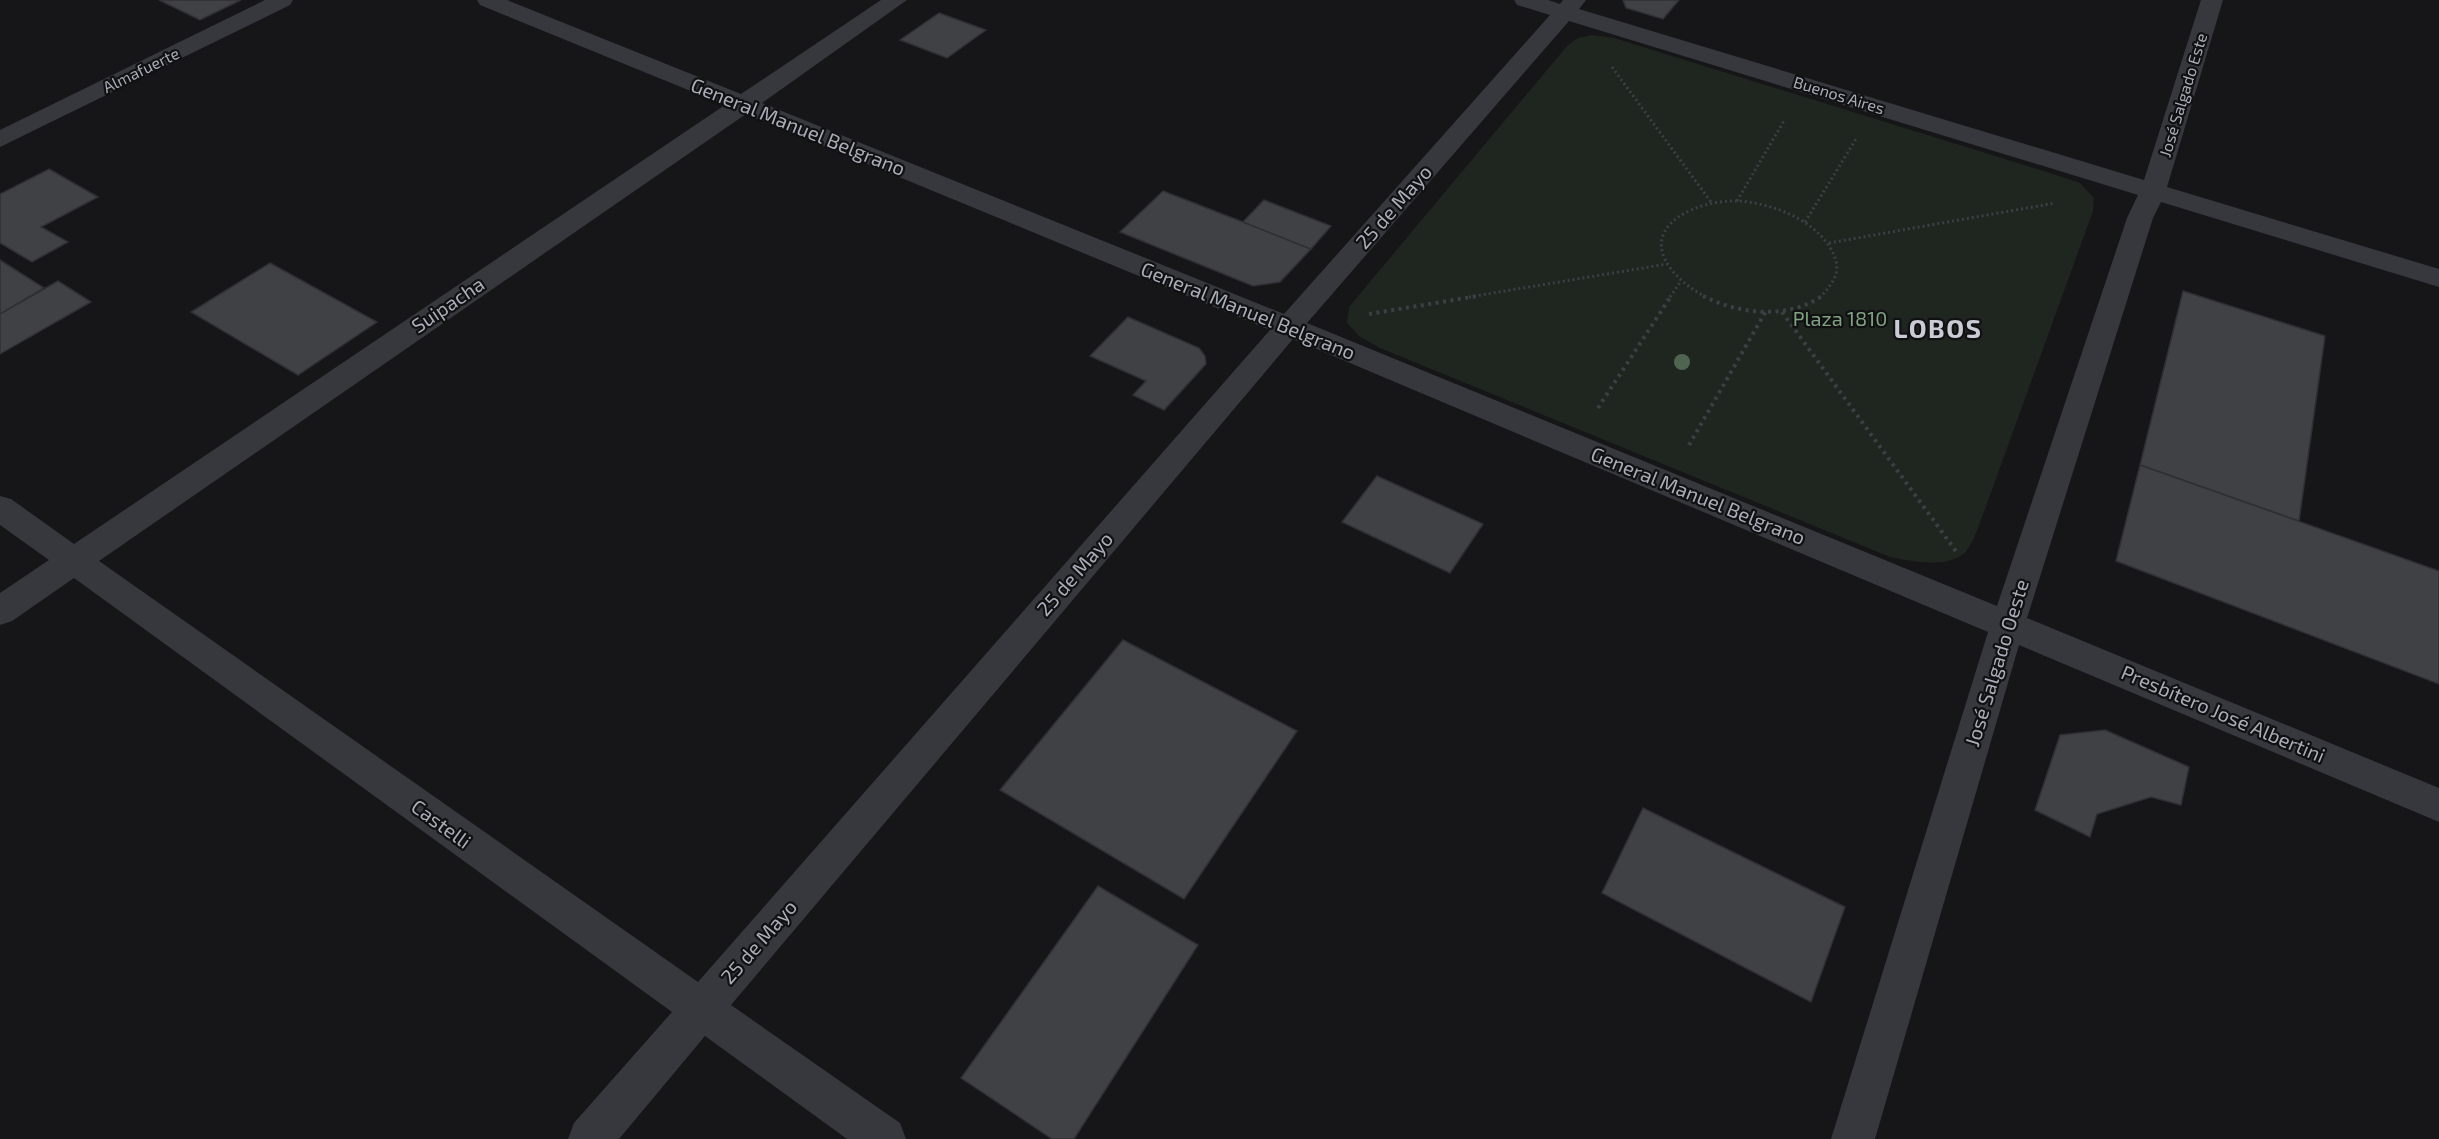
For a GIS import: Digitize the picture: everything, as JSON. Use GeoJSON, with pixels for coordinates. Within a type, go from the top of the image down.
{"type":"FeatureCollection","features":[{"type":"Feature","properties":{"kind":"street","name":"Almafuerte"},"geometry":{"type":"LineString","coordinates":[[0,140],[282,0]]}},
{"type":"Feature","properties":{"kind":"street","name":"General Manuel Belgrano"},"geometry":{"type":"LineString","coordinates":[[488,0],[1290,327],[2008,624]]}},
{"type":"Feature","properties":{"kind":"street","name":"Suipacha"},"geometry":{"type":"LineString","coordinates":[[0,611],[896,0]]}},
{"type":"Feature","properties":{"kind":"street","name":"Buenos Aires"},"geometry":{"type":"LineString","coordinates":[[1525,0],[1570,6],[2153,191],[2439,278]]}},
{"type":"Feature","properties":{"kind":"street","name":"José Salgado Este"},"geometry":{"type":"LineString","coordinates":[[2153,191],[2212,0]]}},
{"type":"Feature","properties":{"kind":"street","name":"25 de Mayo"},"geometry":{"type":"LineString","coordinates":[[590,1139],[1253,367],[1570,6]]}},
{"type":"Feature","properties":{"kind":"street","name":"José Salgado Oeste"},"geometry":{"type":"LineString","coordinates":[[1853,1139],[2008,624],[2140,218],[2153,191]]}},
{"type":"Feature","properties":{"kind":"street","name":"Castelli"},"geometry":{"type":"LineString","coordinates":[[0,508],[884,1139]]}},
{"type":"Feature","properties":{"kind":"street","name":"Presbítero José Albertini"},"geometry":{"type":"LineString","coordinates":[[2008,624],[2439,805]]}},
{"type":"Feature","properties":{"kind":"path"},"geometry":{"type":"LineString","coordinates":[[1610,65],[1710,202]]}},
{"type":"Feature","properties":{"kind":"path"},"geometry":{"type":"LineString","coordinates":[[1737,201],[1788,113]]}},
{"type":"Feature","properties":{"kind":"path"},"geometry":{"type":"LineString","coordinates":[[1805,222],[1858,135]]}},
{"type":"Feature","properties":{"kind":"path"},"geometry":{"type":"LineString","coordinates":[[1737,201],[1764,206],[1805,222],[1829,243],[1838,261],[1837,279],[1826,294],[1808,306],[1782,312],[1727,306],[1702,295],[1681,281],[1667,264],[1661,248],[1664,232],[1673,218],[1690,208],[1710,202],[1737,201]]}},
{"type":"Feature","properties":{"kind":"path"},"geometry":{"type":"LineString","coordinates":[[1829,243],[2065,201]]}},
{"type":"Feature","properties":{"kind":"path"},"geometry":{"type":"LineString","coordinates":[[1368,314],[1667,264]]}},
{"type":"Feature","properties":{"kind":"path"},"geometry":{"type":"LineString","coordinates":[[1598,408],[1681,281]]}},
{"type":"Feature","properties":{"kind":"path"},"geometry":{"type":"LineString","coordinates":[[1689,445],[1766,311]]}},
{"type":"Feature","properties":{"kind":"path"},"geometry":{"type":"LineString","coordinates":[[1782,312],[1958,554]]}},
{"type":"Feature","properties":{"kind":"green space","name":"Plaza 1810"},"geometry":{"type":"Polygon","coordinates":[[[1592,35],[1614,38],[2053,174],[2080,183],[2094,198],[2093,211],[1981,520],[1969,547],[1960,556],[1951,560],[1930,563],[1890,557],[1380,348],[1359,336],[1347,323],[1349,307],[1567,46],[1578,38],[1592,35]]]}},
{"type":"Feature","properties":{"kind":"building"},"geometry":{"type":"Polygon","coordinates":[[[159,0],[241,0],[200,20],[159,0]]]}},
{"type":"Feature","properties":{"kind":"building"},"geometry":{"type":"Polygon","coordinates":[[[1623,0],[1679,0],[1663,19],[1626,8],[1623,0]]]}},
{"type":"Feature","properties":{"kind":"building"},"geometry":{"type":"Polygon","coordinates":[[[939,13],[986,30],[947,58],[900,40],[939,13]]]}},
{"type":"Feature","properties":{"kind":"building"},"geometry":{"type":"Polygon","coordinates":[[[49,169],[98,197],[41,227],[68,242],[32,262],[0,243],[0,194],[49,169]]]}},
{"type":"Feature","properties":{"kind":"building"},"geometry":{"type":"Polygon","coordinates":[[[1163,191],[1311,249],[1280,282],[1253,286],[1120,232],[1163,191]]]}},
{"type":"Feature","properties":{"kind":"building"},"geometry":{"type":"Polygon","coordinates":[[[1264,200],[1331,226],[1311,249],[1243,222],[1264,200]]]}},
{"type":"Feature","properties":{"kind":"building"},"geometry":{"type":"Polygon","coordinates":[[[0,260],[44,288],[0,314],[0,260]]]}},
{"type":"Feature","properties":{"kind":"building"},"geometry":{"type":"Polygon","coordinates":[[[270,263],[377,322],[298,375],[191,312],[270,263]]]}},
{"type":"Feature","properties":{"kind":"building"},"geometry":{"type":"Polygon","coordinates":[[[58,281],[91,302],[0,354],[0,314],[58,281]]]}},
{"type":"Feature","properties":{"kind":"building"},"geometry":{"type":"Polygon","coordinates":[[[2183,291],[2325,336],[2299,521],[2140,465],[2183,291]]]}},
{"type":"Feature","properties":{"kind":"building"},"geometry":{"type":"Polygon","coordinates":[[[1128,317],[1199,348],[1205,356],[1206,364],[1164,410],[1133,395],[1146,381],[1090,356],[1128,317]]]}},
{"type":"Feature","properties":{"kind":"building"},"geometry":{"type":"Polygon","coordinates":[[[2140,465],[2439,571],[2439,684],[2116,561],[2140,465]]]}},
{"type":"Feature","properties":{"kind":"building"},"geometry":{"type":"Polygon","coordinates":[[[1377,476],[1483,524],[1450,573],[1342,522],[1377,476]]]}},
{"type":"Feature","properties":{"kind":"building"},"geometry":{"type":"Polygon","coordinates":[[[1123,640],[1297,731],[1184,899],[1000,790],[1123,640]]]}},
{"type":"Feature","properties":{"kind":"building"},"geometry":{"type":"Polygon","coordinates":[[[2105,730],[2189,767],[2181,805],[2151,797],[2097,814],[2090,837],[2035,810],[2060,735],[2105,730]]]}},
{"type":"Feature","properties":{"kind":"building"},"geometry":{"type":"Polygon","coordinates":[[[1643,808],[1845,907],[1811,1002],[1602,893],[1643,808]]]}},
{"type":"Feature","properties":{"kind":"building"},"geometry":{"type":"Polygon","coordinates":[[[1098,886],[1198,945],[1074,1139],[1052,1139],[961,1078],[1098,886]]]}},
{"type":"Feature","properties":{"kind":"district","name":"LOBOS"},"geometry":{"type":"Point","coordinates":[1938,329]}}]}
